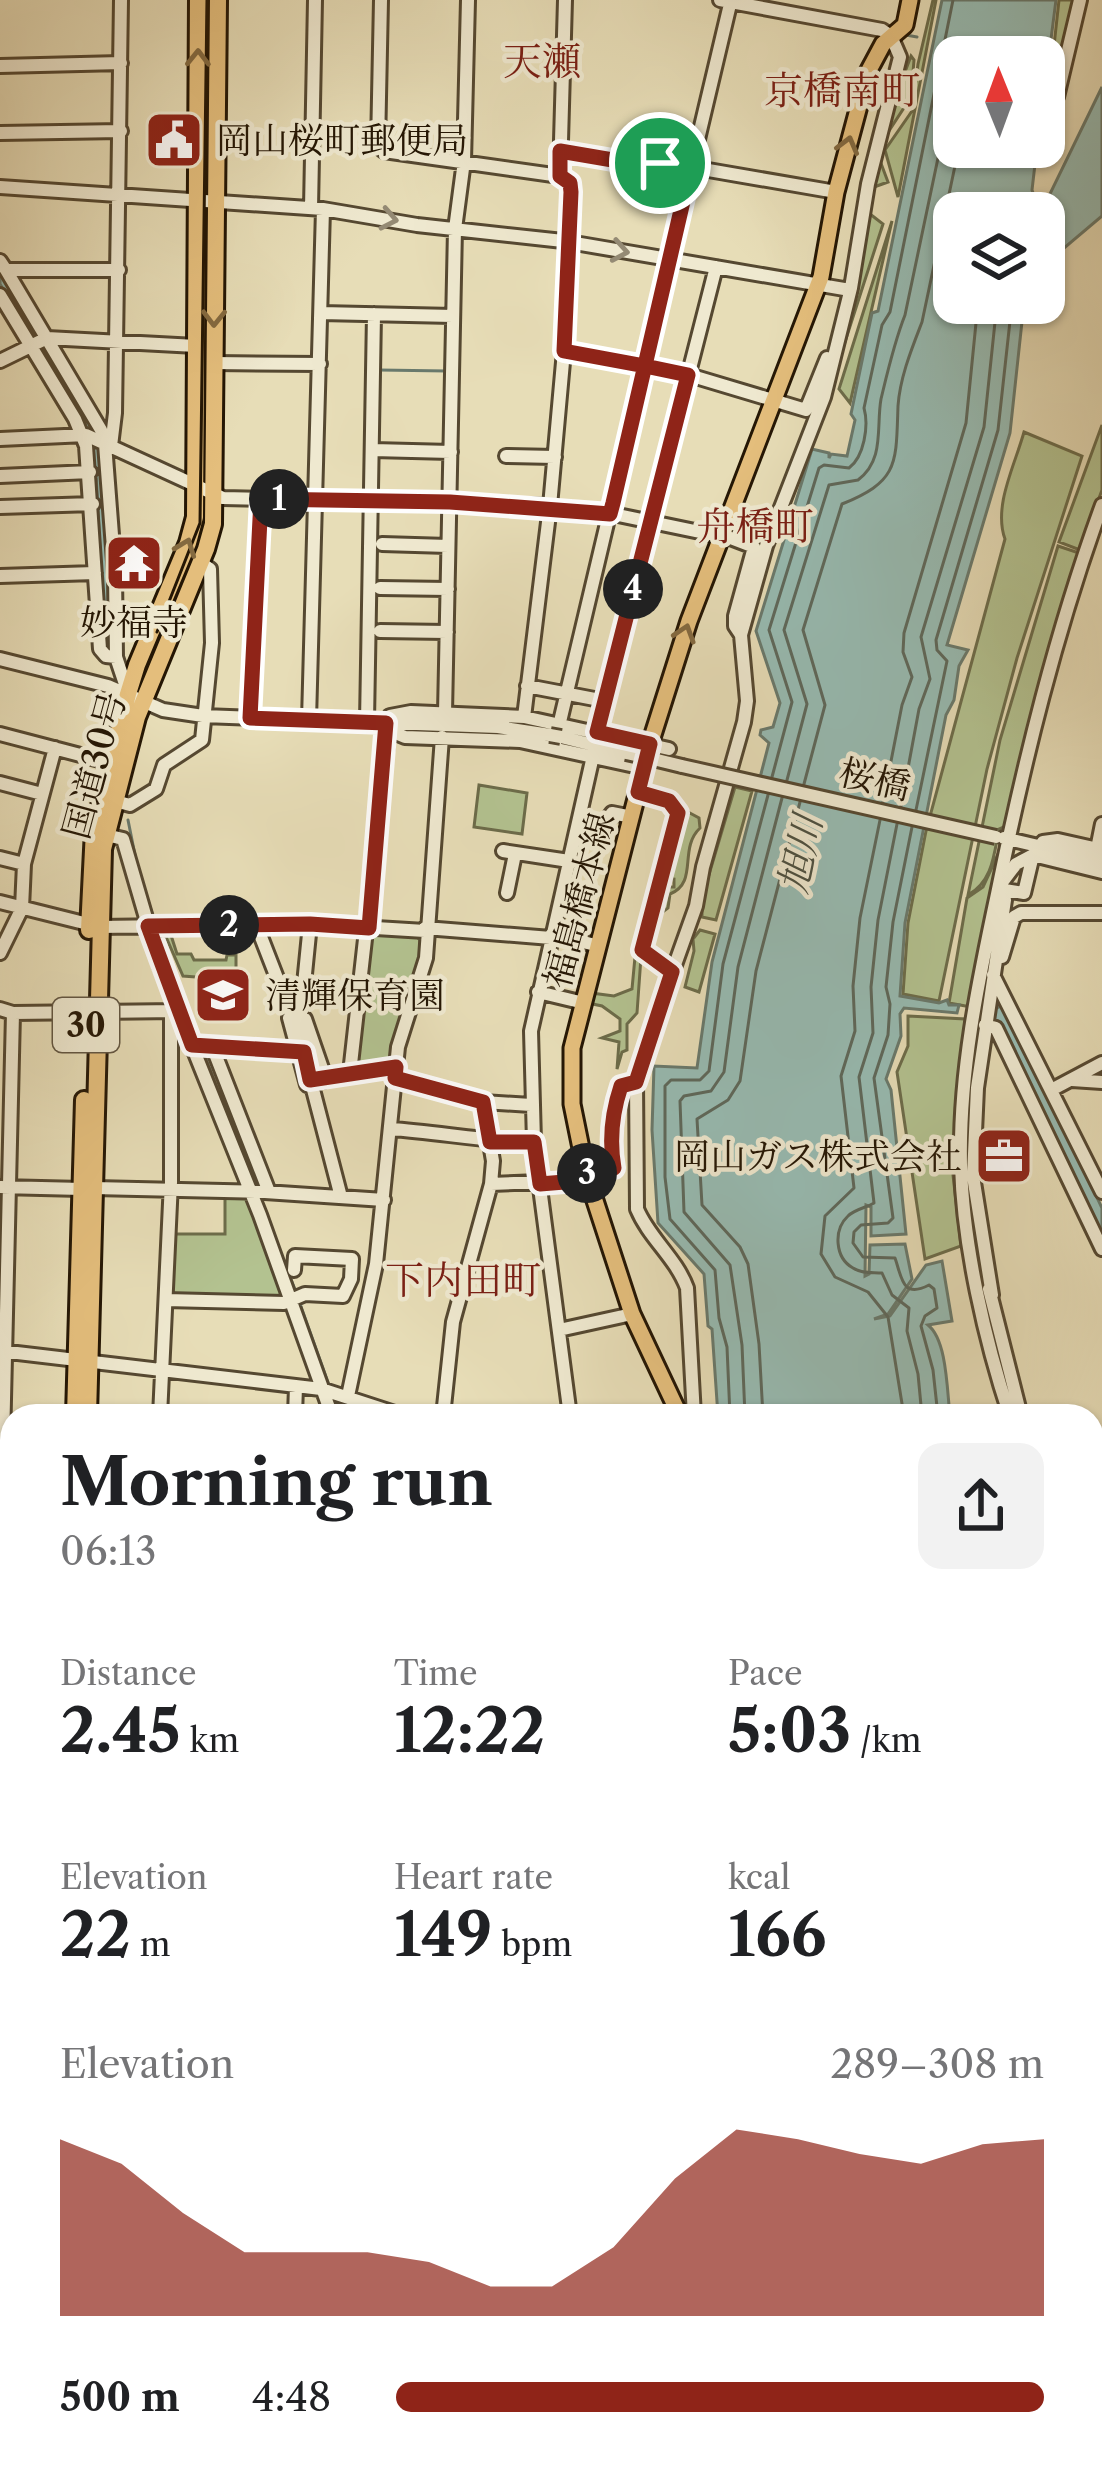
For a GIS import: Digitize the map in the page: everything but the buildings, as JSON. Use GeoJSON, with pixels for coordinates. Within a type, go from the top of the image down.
{"type":"FeatureCollection","features":[{"type":"Feature","properties":{"kind":"highway","name":"国道30号"},"geometry":{"type":"LineString","coordinates":[[95,926],[106,835],[135,698],[136,665],[191,535],[198,0]]}},
{"type":"Feature","properties":{"kind":"highway","name":"国道30号"},"geometry":{"type":"LineString","coordinates":[[76,1404],[88,1188],[95,926],[92,847],[110,763],[212,533],[218,0]]}},
{"type":"Feature","properties":{"kind":"highway","name":"国道30号"},"geometry":{"type":"LineString","coordinates":[[82,1360],[87,1404]]}},
{"type":"Feature","properties":{"kind":"main road","name":"福島橋本線"},"geometry":{"type":"LineString","coordinates":[[674,1404],[632,1314],[574,1129],[572,1048],[648,757],[720,535],[819,283],[836,192],[868,72],[874,56],[905,25],[910,0]]}},
{"type":"Feature","properties":{"kind":"street"},"geometry":{"type":"LineString","coordinates":[[116,657],[100,649],[90,472],[117,341],[122,0]]}},
{"type":"Feature","properties":{"kind":"street"},"geometry":{"type":"LineString","coordinates":[[309,720],[321,313],[315,0]]}},
{"type":"Feature","properties":{"kind":"street"},"geometry":{"type":"LineString","coordinates":[[381,0],[378,146],[383,151],[560,176],[570,183],[564,351],[524,718]]}},
{"type":"Feature","properties":{"kind":"street"},"geometry":{"type":"LineString","coordinates":[[445,713],[455,229],[464,161],[468,0]]}},
{"type":"Feature","properties":{"kind":"street"},"geometry":{"type":"LineString","coordinates":[[560,176],[565,0]]}},
{"type":"Feature","properties":{"kind":"street"},"geometry":{"type":"LineString","coordinates":[[693,1404],[687,1288],[637,1209],[633,1168],[636,1082],[696,907],[747,701],[741,635],[766,546],[824,397],[900,57],[891,36],[859,23],[720,0]]}},
{"type":"Feature","properties":{"kind":"street"},"geometry":{"type":"LineString","coordinates":[[1065,63],[1080,0]]}},
{"type":"Feature","properties":{"kind":"street"},"geometry":{"type":"LineString","coordinates":[[556,736],[731,1]]}},
{"type":"Feature","properties":{"kind":"street"},"geometry":{"type":"LineString","coordinates":[[0,66],[121,63]]}},
{"type":"Feature","properties":{"kind":"street"},"geometry":{"type":"LineString","coordinates":[[0,133],[121,130]]}},
{"type":"Feature","properties":{"kind":"street"},"geometry":{"type":"LineString","coordinates":[[560,151],[836,192]]}},
{"type":"Feature","properties":{"kind":"street"},"geometry":{"type":"LineString","coordinates":[[0,188],[317,208],[569,242],[850,290]]}},
{"type":"Feature","properties":{"kind":"street"},"geometry":{"type":"LineString","coordinates":[[118,269],[3,266],[40,343],[97,440],[116,574],[116,657],[135,698]]}},
{"type":"Feature","properties":{"kind":"street"},"geometry":{"type":"LineString","coordinates":[[597,732],[716,267]]}},
{"type":"Feature","properties":{"kind":"street"},"geometry":{"type":"LineString","coordinates":[[0,295],[40,343],[97,440]]}},
{"type":"Feature","properties":{"kind":"street"},"geometry":{"type":"LineString","coordinates":[[321,313],[453,316]]}},
{"type":"Feature","properties":{"kind":"street"},"geometry":{"type":"LineString","coordinates":[[367,722],[374,314]]}},
{"type":"Feature","properties":{"kind":"street"},"geometry":{"type":"LineString","coordinates":[[0,361],[40,343],[196,346]]}},
{"type":"Feature","properties":{"kind":"street"},"geometry":{"type":"LineString","coordinates":[[564,351],[688,375],[806,410],[837,345]]}},
{"type":"Feature","properties":{"kind":"street"},"geometry":{"type":"LineString","coordinates":[[214,363],[320,364]]}},
{"type":"Feature","properties":{"kind":"street"},"geometry":{"type":"LineString","coordinates":[[0,439],[97,440],[214,494],[550,506],[720,535],[754,547],[736,616],[741,635]]}},
{"type":"Feature","properties":{"kind":"street"},"geometry":{"type":"LineString","coordinates":[[373,450],[451,452]]}},
{"type":"Feature","properties":{"kind":"street"},"geometry":{"type":"LineString","coordinates":[[506,456],[554,457]]}},
{"type":"Feature","properties":{"kind":"street"},"geometry":{"type":"LineString","coordinates":[[0,476],[90,472]]}},
{"type":"Feature","properties":{"kind":"street"},"geometry":{"type":"LineString","coordinates":[[250,718],[261,499]]}},
{"type":"Feature","properties":{"kind":"street"},"geometry":{"type":"LineString","coordinates":[[0,507],[93,504]]}},
{"type":"Feature","properties":{"kind":"street"},"geometry":{"type":"LineString","coordinates":[[1006,1404],[992,1355],[963,1195],[970,1029],[998,889],[1002,838],[1102,506]]}},
{"type":"Feature","properties":{"kind":"street"},"geometry":{"type":"LineString","coordinates":[[382,544],[448,546]]}},
{"type":"Feature","properties":{"kind":"street"},"geometry":{"type":"LineString","coordinates":[[1085,552],[1102,555]]}},
{"type":"Feature","properties":{"kind":"street"},"geometry":{"type":"LineString","coordinates":[[115,801],[130,805],[156,789],[164,764],[202,740],[212,643],[210,569],[201,562]]}},
{"type":"Feature","properties":{"kind":"street"},"geometry":{"type":"LineString","coordinates":[[0,576],[95,573]]}},
{"type":"Feature","properties":{"kind":"street"},"geometry":{"type":"LineString","coordinates":[[380,588],[448,589]]}},
{"type":"Feature","properties":{"kind":"street"},"geometry":{"type":"LineString","coordinates":[[380,631],[447,632]]}},
{"type":"Feature","properties":{"kind":"street"},"geometry":{"type":"LineString","coordinates":[[0,659],[97,682],[163,710],[203,716],[515,728],[648,757]]}},
{"type":"Feature","properties":{"kind":"street"},"geometry":{"type":"LineString","coordinates":[[526,686],[605,701]]}},
{"type":"Feature","properties":{"kind":"street"},"geometry":{"type":"LineString","coordinates":[[350,1073],[369,928],[386,723],[393,713],[524,718],[593,756],[648,757],[669,749]]}},
{"type":"Feature","properties":{"kind":"street"},"geometry":{"type":"LineString","coordinates":[[386,723],[398,736],[597,732],[648,757]]}},
{"type":"Feature","properties":{"kind":"street"},"geometry":{"type":"LineString","coordinates":[[0,734],[110,763]]}},
{"type":"Feature","properties":{"kind":"street"},"geometry":{"type":"LineString","coordinates":[[332,1404],[376,1264],[398,1047],[426,958],[442,737]]}},
{"type":"Feature","properties":{"kind":"street"},"geometry":{"type":"LineString","coordinates":[[0,953],[22,908],[24,864],[55,748]]}},
{"type":"Feature","properties":{"kind":"street"},"geometry":{"type":"LineString","coordinates":[[568,1404],[534,1142],[531,1031],[593,756]]}},
{"type":"Feature","properties":{"kind":"street","name":"桜橋"},"geometry":{"type":"LineString","coordinates":[[648,757],[1053,853]]}},
{"type":"Feature","properties":{"kind":"street"},"geometry":{"type":"LineString","coordinates":[[0,783],[43,794]]}},
{"type":"Feature","properties":{"kind":"street"},"geometry":{"type":"LineString","coordinates":[[638,792],[669,801],[678,813],[642,950],[672,972]]}},
{"type":"Feature","properties":{"kind":"street"},"geometry":{"type":"LineString","coordinates":[[609,817],[613,813],[632,817]]}},
{"type":"Feature","properties":{"kind":"street"},"geometry":{"type":"LineString","coordinates":[[1100,853],[1102,824]]}},
{"type":"Feature","properties":{"kind":"street"},"geometry":{"type":"LineString","coordinates":[[106,835],[123,839],[154,926],[174,1011],[161,1404]]}},
{"type":"Feature","properties":{"kind":"street"},"geometry":{"type":"LineString","coordinates":[[998,889],[1031,849],[1058,840],[1100,853]]}},
{"type":"Feature","properties":{"kind":"street"},"geometry":{"type":"LineString","coordinates":[[998,889],[1024,893],[1031,849]]}},
{"type":"Feature","properties":{"kind":"street"},"geometry":{"type":"LineString","coordinates":[[506,892],[509,852],[569,861]]}},
{"type":"Feature","properties":{"kind":"street"},"geometry":{"type":"LineString","coordinates":[[1100,853],[1053,853],[1057,862],[1102,872]]}},
{"type":"Feature","properties":{"kind":"street"},"geometry":{"type":"LineString","coordinates":[[0,857],[24,864]]}},
{"type":"Feature","properties":{"kind":"street"},"geometry":{"type":"LineString","coordinates":[[998,889],[1005,900],[977,1088],[973,1177],[992,1295],[1018,1404]]}},
{"type":"Feature","properties":{"kind":"street"},"geometry":{"type":"LineString","coordinates":[[0,902],[95,926],[310,924],[552,936],[599,946]]}},
{"type":"Feature","properties":{"kind":"street"},"geometry":{"type":"LineString","coordinates":[[1102,913],[1021,913],[1014,917],[993,975],[1102,1192]]}},
{"type":"Feature","properties":{"kind":"street"},"geometry":{"type":"LineString","coordinates":[[256,924],[297,1023],[341,1197]]}},
{"type":"Feature","properties":{"kind":"street"},"geometry":{"type":"LineString","coordinates":[[310,924],[297,1023],[301,1052],[315,1081]]}},
{"type":"Feature","properties":{"kind":"street"},"geometry":{"type":"LineString","coordinates":[[538,992],[584,1003]]}},
{"type":"Feature","properties":{"kind":"street"},"geometry":{"type":"LineString","coordinates":[[2,1404],[6,1011],[174,1011],[202,1045],[332,1392]]}},
{"type":"Feature","properties":{"kind":"street"},"geometry":{"type":"LineString","coordinates":[[985,1025],[996,1028],[1102,1249]]}},
{"type":"Feature","properties":{"kind":"street"},"geometry":{"type":"LineString","coordinates":[[202,1045],[301,1052]]}},
{"type":"Feature","properties":{"kind":"street"},"geometry":{"type":"LineString","coordinates":[[202,1045],[259,1192]]}},
{"type":"Feature","properties":{"kind":"street"},"geometry":{"type":"LineString","coordinates":[[1053,1090],[1102,1063]]}},
{"type":"Feature","properties":{"kind":"street"},"geometry":{"type":"LineString","coordinates":[[315,1081],[350,1073],[395,1073],[483,1102],[532,1105]]}},
{"type":"Feature","properties":{"kind":"street"},"geometry":{"type":"LineString","coordinates":[[1070,1080],[1102,1082]]}},
{"type":"Feature","properties":{"kind":"street"},"geometry":{"type":"LineString","coordinates":[[490,1184],[540,1184],[614,1168],[609,1142],[618,1094],[621,1086],[636,1082]]}},
{"type":"Feature","properties":{"kind":"street"},"geometry":{"type":"LineString","coordinates":[[444,1404],[453,1322],[490,1184],[483,1102]]}},
{"type":"Feature","properties":{"kind":"street"},"geometry":{"type":"LineString","coordinates":[[390,1129],[461,1134],[490,1142],[534,1142]]}},
{"type":"Feature","properties":{"kind":"street"},"geometry":{"type":"LineString","coordinates":[[5,1187],[259,1192],[384,1200]]}},
{"type":"Feature","properties":{"kind":"street"},"geometry":{"type":"LineString","coordinates":[[972,1250],[992,1295]]}},
{"type":"Feature","properties":{"kind":"street"},"geometry":{"type":"LineString","coordinates":[[166,1300],[343,1296],[352,1279],[352,1259],[295,1256],[294,1270]]}},
{"type":"Feature","properties":{"kind":"street"},"geometry":{"type":"LineString","coordinates":[[559,1330],[632,1314]]}},
{"type":"Feature","properties":{"kind":"street"},"geometry":{"type":"LineString","coordinates":[[3,1352],[296,1386],[368,1404]]}},
{"type":"Feature","properties":{"kind":"street"},"geometry":{"type":"LineString","coordinates":[[295,1404],[296,1386]]}},
{"type":"Feature","properties":{"kind":"street"},"geometry":{"type":"LineString","coordinates":[[0,1528],[0,1571]]}},
{"type":"Feature","properties":{"kind":"green space"},"geometry":{"type":"Polygon","coordinates":[[[933,0],[898,197],[885,150],[912,111],[933,0]]]}},
{"type":"Feature","properties":{"kind":"green space"},"geometry":{"type":"Polygon","coordinates":[[[1059,0],[1076,0],[1065,47],[1065,36],[1055,36],[1059,0]]]}},
{"type":"Feature","properties":{"kind":"green space"},"geometry":{"type":"Polygon","coordinates":[[[911,56],[911,97],[887,134],[880,155],[911,56]]]}},
{"type":"Feature","properties":{"kind":"green space"},"geometry":{"type":"Polygon","coordinates":[[[879,158],[888,182],[874,187],[872,186],[879,158]]]}},
{"type":"Feature","properties":{"kind":"green space"},"geometry":{"type":"Polygon","coordinates":[[[870,214],[883,224],[834,376],[867,218],[870,214]]]}},
{"type":"Feature","properties":{"kind":"green space"},"geometry":{"type":"Polygon","coordinates":[[[892,221],[850,403],[839,389],[892,221]]]}},
{"type":"Feature","properties":{"kind":"green space"},"geometry":{"type":"Polygon","coordinates":[[[1102,425],[1102,490],[1080,550],[1059,542],[1102,425]]]}},
{"type":"Feature","properties":{"kind":"green space"},"geometry":{"type":"Polygon","coordinates":[[[1024,432],[1082,456],[987,769],[939,1001],[903,994],[908,923],[926,831],[1005,539],[1003,499],[1024,432]]]}},
{"type":"Feature","properties":{"kind":"green space"},"geometry":{"type":"Polygon","coordinates":[[[1058,546],[1079,553],[1004,827],[999,829],[987,875],[968,895],[1000,740],[1058,546]]]}},
{"type":"Feature","properties":{"kind":"green space"},"geometry":{"type":"Polygon","coordinates":[[[479,785],[527,793],[522,834],[474,827],[479,785]]]}},
{"type":"Feature","properties":{"kind":"green space"},"geometry":{"type":"Polygon","coordinates":[[[735,787],[752,791],[716,920],[702,917],[702,898],[735,787]]]}},
{"type":"Feature","properties":{"kind":"green space"},"geometry":{"type":"Polygon","coordinates":[[[688,812],[699,818],[700,828],[690,845],[684,882],[670,894],[668,908],[660,914],[663,887],[674,887],[674,879],[666,878],[688,812]]]}},
{"type":"Feature","properties":{"kind":"green space"},"geometry":{"type":"Polygon","coordinates":[[[1000,850],[971,1007],[949,1003],[967,898],[983,887],[1000,850]]]}},
{"type":"Feature","properties":{"kind":"green space"},"geometry":{"type":"Polygon","coordinates":[[[169,929],[177,954],[191,954],[194,960],[226,960],[227,955],[236,955],[236,980],[183,976],[163,930],[169,929]]]}},
{"type":"Feature","properties":{"kind":"green space"},"geometry":{"type":"Polygon","coordinates":[[[643,929],[637,1013],[627,1024],[627,1050],[617,1069],[619,1042],[602,1038],[620,1031],[620,1019],[588,1003],[591,993],[614,996],[632,989],[643,929]]]}},
{"type":"Feature","properties":{"kind":"green space"},"geometry":{"type":"Polygon","coordinates":[[[700,930],[715,934],[699,992],[685,987],[693,939],[700,930]]]}},
{"type":"Feature","properties":{"kind":"green space"},"geometry":{"type":"Polygon","coordinates":[[[378,932],[416,936],[420,957],[391,1057],[387,1063],[358,1068],[372,937],[378,932]]]}},
{"type":"Feature","properties":{"kind":"green space"},"geometry":{"type":"Polygon","coordinates":[[[908,1016],[965,1019],[953,1175],[961,1246],[925,1259],[897,1072],[908,1046],[908,1016]]]}},
{"type":"Feature","properties":{"kind":"green space"},"geometry":{"type":"Polygon","coordinates":[[[225,1195],[251,1201],[285,1296],[282,1299],[176,1297],[170,1292],[173,1234],[225,1234],[225,1195]]]}},
{"type":"Feature","properties":{"kind":"water"},"geometry":{"type":"Polygon","coordinates":[[[942,0],[1056,0],[1051,36],[935,36],[942,0]]]}},
{"type":"Feature","properties":{"kind":"water","name":"旭川"},"geometry":{"type":"Polygon","coordinates":[[[933,44],[933,168],[1035,168],[1033,192],[933,192],[933,324],[1022,324],[1010,433],[947,645],[968,650],[946,715],[905,923],[900,996],[959,1005],[957,1013],[904,1008],[900,1014],[901,1036],[886,1079],[906,1234],[871,1236],[871,1207],[866,1205],[865,1276],[869,1274],[870,1245],[905,1244],[912,1279],[888,1314],[874,1319],[890,1316],[926,1265],[942,1261],[952,1321],[928,1325],[943,1354],[949,1404],[717,1404],[704,1274],[658,1223],[652,1130],[654,1066],[697,1068],[712,962],[769,743],[761,730],[773,727],[780,703],[756,631],[812,449],[829,453],[829,458],[831,454],[847,456],[872,313],[878,311],[933,44]]]}},
{"type":"Feature","properties":{"kind":"water"},"geometry":{"type":"Polygon","coordinates":[[[1102,87],[1102,216],[1065,247],[1065,192],[1051,192],[1102,87]]]}},
{"type":"Feature","properties":{"kind":"water"},"geometry":{"type":"Polygon","coordinates":[[[0,270],[97,433],[105,485],[113,647],[105,650],[96,471],[85,428],[0,284],[0,270]]]}},
{"type":"Feature","properties":{"kind":"water"},"geometry":{"type":"Polygon","coordinates":[[[1008,1008],[1102,1208],[1102,1236],[1000,1024],[989,1020],[991,1011],[1008,1008]]]}},
{"type":"Feature","properties":{"kind":"waterway"},"geometry":{"type":"LineString","coordinates":[[906,35],[917,37]]}},
{"type":"Feature","properties":{"kind":"waterway"},"geometry":{"type":"LineString","coordinates":[[379,370],[447,371]]}},
{"type":"Feature","properties":{"kind":"waterway"},"geometry":{"type":"LineString","coordinates":[[128,820],[137,865]]}},
{"type":"Feature","properties":{"kind":"waterway"},"geometry":{"type":"LineString","coordinates":[[143,886],[155,922]]}},
{"type":"Feature","properties":{"kind":"waterway"},"geometry":{"type":"LineString","coordinates":[[158,931],[239,1147]]}},
{"type":"Feature","properties":{"kind":"waterway"},"geometry":{"type":"LineString","coordinates":[[275,1240],[296,1292]]}},
{"type":"Feature","properties":{"kind":"waterway"},"geometry":{"type":"LineString","coordinates":[[299,1301],[330,1388]]}},
{"type":"Feature","properties":{"kind":"waterway"},"geometry":{"type":"LineString","coordinates":[[333,1397],[336,1404]]}},
{"type":"Feature","properties":{"kind":"tram line"},"geometry":{"type":"LineString","coordinates":[[157,632],[200,523],[207,0]]}},
{"type":"Feature","properties":{"kind":"place","name":"岡山桜町郵便局"},"geometry":{"type":"Point","coordinates":[174,140]}},
{"type":"Feature","properties":{"kind":"place","name":"妙福寺"},"geometry":{"type":"Point","coordinates":[134,563]}},
{"type":"Feature","properties":{"kind":"place","name":"清輝保育園"},"geometry":{"type":"Point","coordinates":[223,995]}},
{"type":"Feature","properties":{"kind":"place","name":"岡山ガス株式会社"},"geometry":{"type":"Point","coordinates":[1004,1156]}},
{"type":"Feature","properties":{"kind":"district","name":"天瀬"},"geometry":{"type":"Point","coordinates":[542,61]}},
{"type":"Feature","properties":{"kind":"district","name":"京橋南町"},"geometry":{"type":"Point","coordinates":[842,90]}},
{"type":"Feature","properties":{"kind":"district","name":"舟橋町"},"geometry":{"type":"Point","coordinates":[755,526]}},
{"type":"Feature","properties":{"kind":"district","name":"下内田町"},"geometry":{"type":"Point","coordinates":[463,1280]}},
{"type":"Feature","properties":{"kind":"route"},"geometry":{"type":"LineString","coordinates":[[660,163],[642,165],[560,151],[560,176],[570,183],[571,192],[564,351],[645,366],[653,367],[688,375],[597,732],[650,744],[638,792],[669,801],[678,813],[642,950],[672,972],[636,1082],[621,1086],[618,1094],[609,1142],[614,1168],[586,1172],[589,1180],[540,1184],[534,1142],[490,1142],[483,1102],[395,1078],[396,1067],[310,1080],[304,1052],[192,1045],[148,926],[369,928],[386,723],[250,718],[261,499],[550,506],[610,514],[613,503],[645,366],[670,260],[691,167],[660,163]]}}]}
